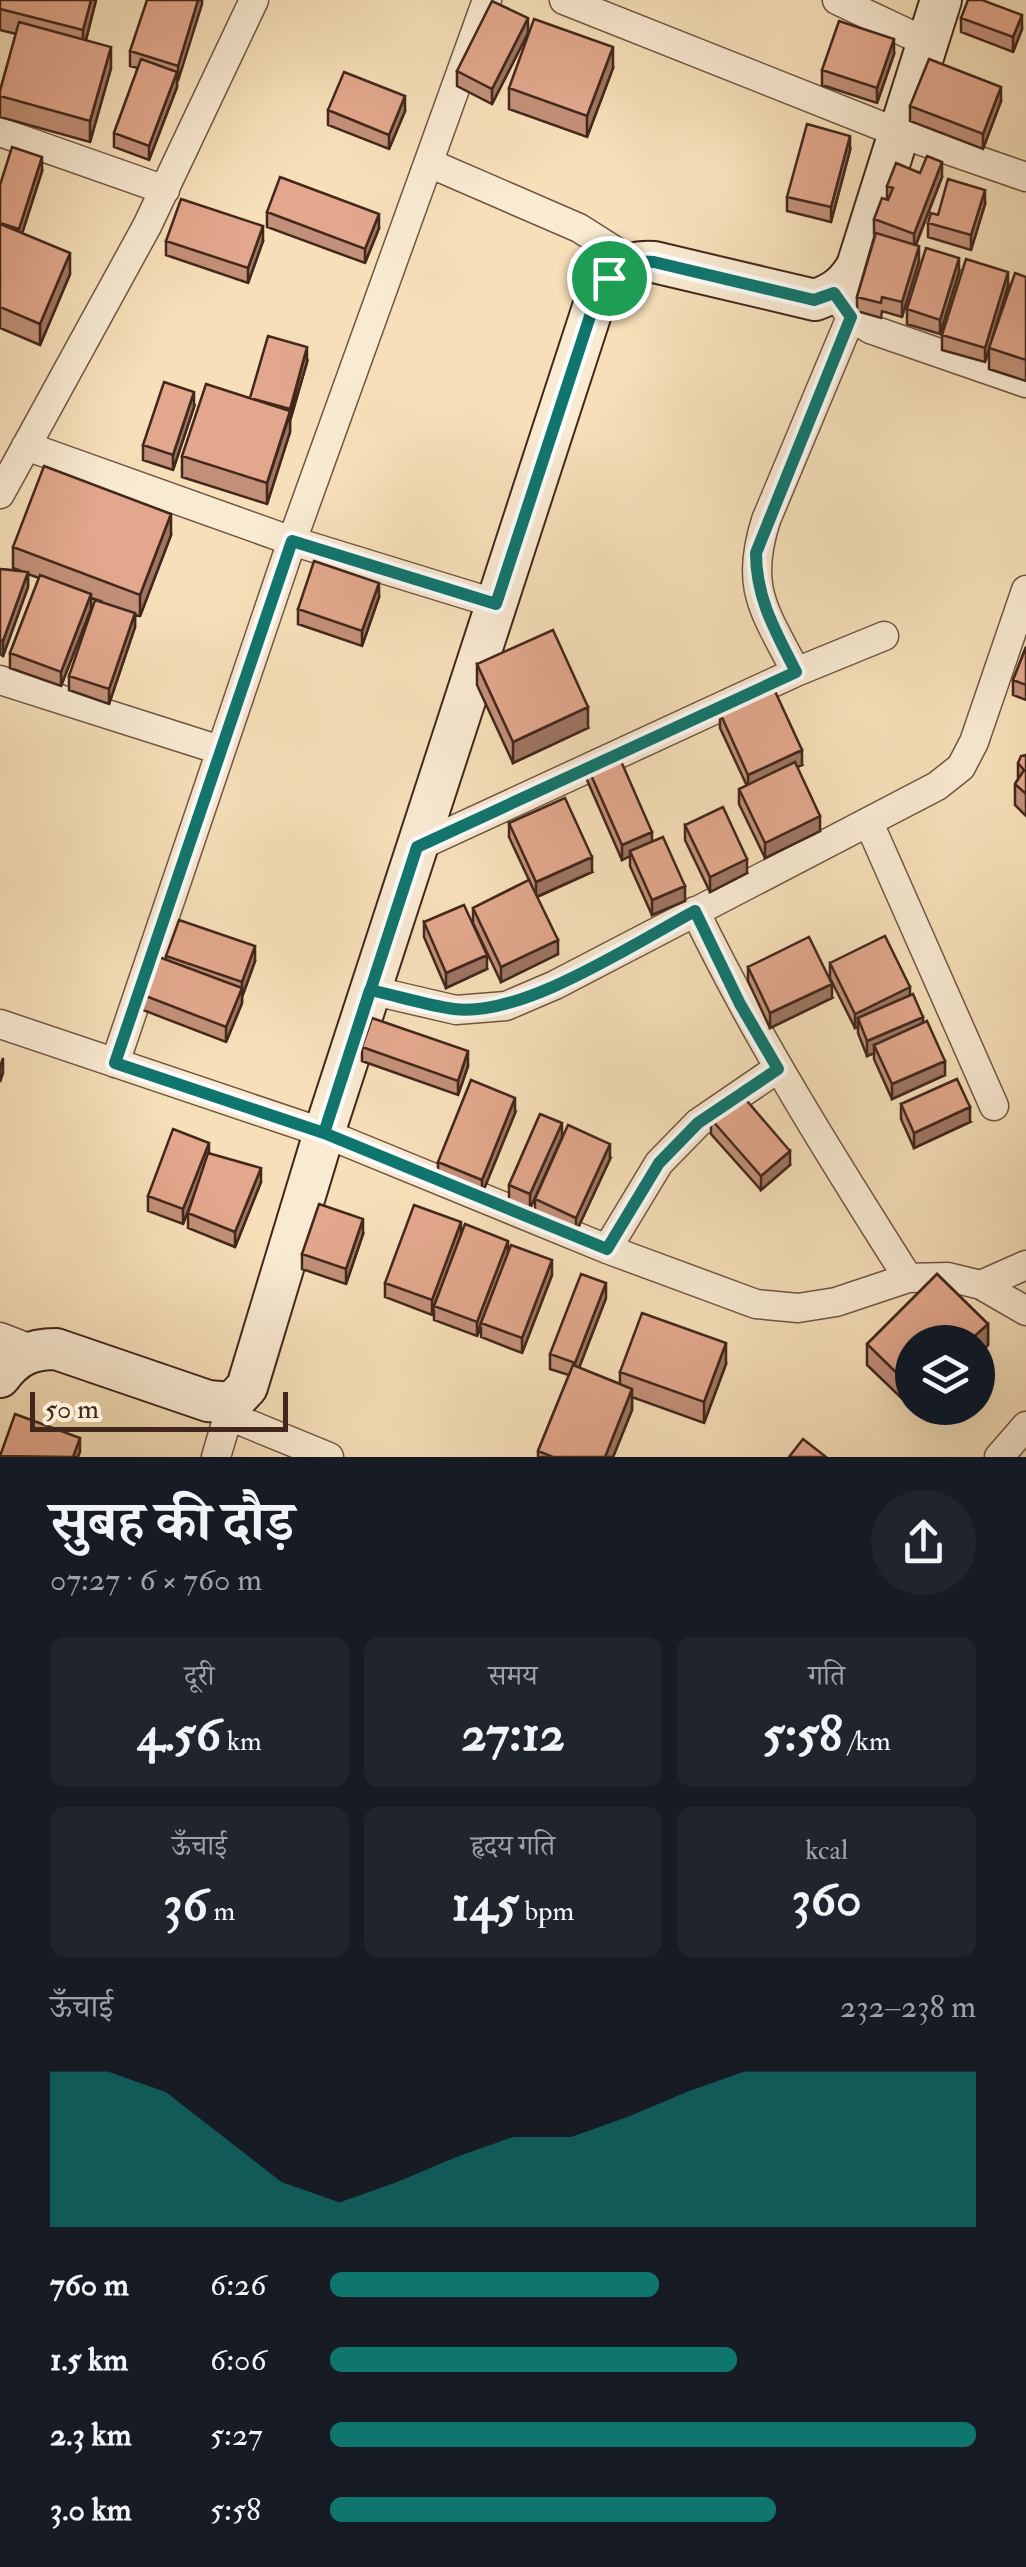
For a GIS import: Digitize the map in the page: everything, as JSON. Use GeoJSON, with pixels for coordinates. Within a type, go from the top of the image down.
{"type":"FeatureCollection","features":[{"type":"Feature","properties":{"kind":"street"},"geometry":{"type":"LineString","coordinates":[[0,494],[165,190],[254,0]]}},
{"type":"Feature","properties":{"kind":"street"},"geometry":{"type":"LineString","coordinates":[[115,1063],[292,541],[487,0]]}},
{"type":"Feature","properties":{"kind":"street"},"geometry":{"type":"LineString","coordinates":[[564,0],[618,10],[899,134],[1026,177]]}},
{"type":"Feature","properties":{"kind":"street"},"geometry":{"type":"LineString","coordinates":[[837,0],[928,44]]}},
{"type":"Feature","properties":{"kind":"street"},"geometry":{"type":"LineString","coordinates":[[796,672],[756,582],[756,553],[857,266],[942,0]]}},
{"type":"Feature","properties":{"kind":"street"},"geometry":{"type":"LineString","coordinates":[[0,132],[165,190]]}},
{"type":"Feature","properties":{"kind":"street"},"geometry":{"type":"LineString","coordinates":[[428,163],[579,228],[631,261],[654,262],[843,305],[870,329],[1026,383]]}},
{"type":"Feature","properties":{"kind":"street"},"geometry":{"type":"LineString","coordinates":[[216,1457],[230,1410],[247,1387],[324,1133],[596,298],[609,278],[631,261]]}},
{"type":"Feature","properties":{"kind":"street"},"geometry":{"type":"LineString","coordinates":[[26,446],[292,541],[496,604]]}},
{"type":"Feature","properties":{"kind":"street"},"geometry":{"type":"LineString","coordinates":[[370,990],[456,1010],[506,1006],[555,985],[937,786],[960,767],[974,742],[1026,590]]}},
{"type":"Feature","properties":{"kind":"street"},"geometry":{"type":"LineString","coordinates":[[417,847],[796,672],[884,636]]}},
{"type":"Feature","properties":{"kind":"street"},"geometry":{"type":"LineString","coordinates":[[0,680],[220,750]]}},
{"type":"Feature","properties":{"kind":"street"},"geometry":{"type":"LineString","coordinates":[[869,823],[994,1106]]}},
{"type":"Feature","properties":{"kind":"street"},"geometry":{"type":"LineString","coordinates":[[695,911],[740,1004],[908,1278]]}},
{"type":"Feature","properties":{"kind":"street"},"geometry":{"type":"LineString","coordinates":[[0,1024],[324,1133],[607,1249],[756,1304],[798,1308],[836,1302],[908,1278],[948,1277],[981,1285],[1026,1311]]}},
{"type":"Feature","properties":{"kind":"street"},"geometry":{"type":"LineString","coordinates":[[607,1249],[659,1163],[698,1123],[778,1069]]}},
{"type":"Feature","properties":{"kind":"street"},"geometry":{"type":"LineString","coordinates":[[981,1285],[1026,1265]]}},
{"type":"Feature","properties":{"kind":"street"},"geometry":{"type":"LineString","coordinates":[[0,1377],[16,1343],[56,1349],[208,1401],[328,1457]]}},
{"type":"Feature","properties":{"kind":"street"},"geometry":{"type":"LineString","coordinates":[[1000,1457],[1026,1426]]}},
{"type":"Feature","properties":{"kind":"building"},"geometry":{"type":"Polygon","coordinates":[[[0,0],[91,0],[83,30],[0,9],[0,0]]]}},
{"type":"Feature","properties":{"kind":"building"},"geometry":{"type":"Polygon","coordinates":[[[147,0],[198,0],[178,66],[130,51],[147,0]]]}},
{"type":"Feature","properties":{"kind":"building"},"geometry":{"type":"Polygon","coordinates":[[[968,0],[982,0],[1022,15],[1013,37],[961,18],[968,0]]]}},
{"type":"Feature","properties":{"kind":"building"},"geometry":{"type":"Polygon","coordinates":[[[492,1],[528,18],[492,89],[457,71],[492,1]]]}},
{"type":"Feature","properties":{"kind":"building"},"geometry":{"type":"Polygon","coordinates":[[[534,19],[613,47],[587,116],[509,88],[534,19]]]}},
{"type":"Feature","properties":{"kind":"building"},"geometry":{"type":"Polygon","coordinates":[[[839,21],[894,39],[877,88],[822,70],[839,21]]]}},
{"type":"Feature","properties":{"kind":"building"},"geometry":{"type":"Polygon","coordinates":[[[19,22],[111,47],[90,121],[0,96],[19,22]]]}},
{"type":"Feature","properties":{"kind":"building"},"geometry":{"type":"Polygon","coordinates":[[[141,59],[177,72],[149,146],[114,133],[141,59]]]}},
{"type":"Feature","properties":{"kind":"building"},"geometry":{"type":"Polygon","coordinates":[[[929,59],[1001,87],[983,134],[910,106],[929,59]]]}},
{"type":"Feature","properties":{"kind":"building"},"geometry":{"type":"Polygon","coordinates":[[[344,72],[405,96],[389,135],[328,110],[344,72]]]}},
{"type":"Feature","properties":{"kind":"building"},"geometry":{"type":"Polygon","coordinates":[[[807,124],[850,136],[831,207],[787,197],[807,124]]]}},
{"type":"Feature","properties":{"kind":"building"},"geometry":{"type":"Polygon","coordinates":[[[12,147],[42,157],[19,229],[0,223],[0,185],[12,147]]]}},
{"type":"Feature","properties":{"kind":"building"},"geometry":{"type":"Polygon","coordinates":[[[927,156],[942,162],[914,234],[874,219],[882,198],[888,200],[893,188],[887,186],[896,163],[920,173],[927,156]]]}},
{"type":"Feature","properties":{"kind":"building"},"geometry":{"type":"Polygon","coordinates":[[[280,177],[379,214],[365,249],[267,212],[280,177]]]}},
{"type":"Feature","properties":{"kind":"building"},"geometry":{"type":"Polygon","coordinates":[[[948,179],[985,190],[971,235],[928,223],[931,213],[938,215],[948,179]]]}},
{"type":"Feature","properties":{"kind":"building"},"geometry":{"type":"Polygon","coordinates":[[[181,199],[263,226],[248,268],[166,241],[181,199]]]}},
{"type":"Feature","properties":{"kind":"building"},"geometry":{"type":"Polygon","coordinates":[[[0,224],[70,253],[40,324],[0,307],[0,224]]]}},
{"type":"Feature","properties":{"kind":"building"},"geometry":{"type":"Polygon","coordinates":[[[876,233],[919,246],[902,302],[882,297],[881,303],[857,297],[876,233]]]}},
{"type":"Feature","properties":{"kind":"building"},"geometry":{"type":"Polygon","coordinates":[[[926,248],[959,258],[940,320],[907,309],[926,248]]]}},
{"type":"Feature","properties":{"kind":"building"},"geometry":{"type":"Polygon","coordinates":[[[966,259],[1008,272],[985,348],[942,335],[966,259]]]}},
{"type":"Feature","properties":{"kind":"building"},"geometry":{"type":"Polygon","coordinates":[[[1015,273],[1026,277],[1026,360],[989,348],[1015,273]]]}},
{"type":"Feature","properties":{"kind":"building"},"geometry":{"type":"Polygon","coordinates":[[[268,336],[307,347],[290,409],[250,398],[268,336]]]}},
{"type":"Feature","properties":{"kind":"building"},"geometry":{"type":"Polygon","coordinates":[[[164,382],[194,392],[173,455],[143,445],[164,382]]]}},
{"type":"Feature","properties":{"kind":"building"},"geometry":{"type":"Polygon","coordinates":[[[206,384],[290,411],[267,483],[182,456],[206,384]]]}},
{"type":"Feature","properties":{"kind":"building"},"geometry":{"type":"Polygon","coordinates":[[[44,466],[171,514],[140,595],[13,547],[44,466]]]}},
{"type":"Feature","properties":{"kind":"building"},"geometry":{"type":"Polygon","coordinates":[[[314,561],[379,583],[362,631],[298,609],[314,561]]]}},
{"type":"Feature","properties":{"kind":"building"},"geometry":{"type":"Polygon","coordinates":[[[0,569],[28,572],[3,641],[0,640],[0,569]]]}},
{"type":"Feature","properties":{"kind":"building"},"geometry":{"type":"Polygon","coordinates":[[[40,575],[91,594],[61,672],[10,653],[40,575]]]}},
{"type":"Feature","properties":{"kind":"building"},"geometry":{"type":"Polygon","coordinates":[[[95,600],[135,613],[109,689],[69,676],[95,600]]]}},
{"type":"Feature","properties":{"kind":"building"},"geometry":{"type":"Polygon","coordinates":[[[553,630],[588,707],[513,742],[477,664],[553,630]]]}},
{"type":"Feature","properties":{"kind":"building"},"geometry":{"type":"Polygon","coordinates":[[[1026,647],[1026,685],[1013,680],[1026,647]]]}},
{"type":"Feature","properties":{"kind":"building"},"geometry":{"type":"Polygon","coordinates":[[[774,689],[802,750],[748,775],[720,713],[774,689]]]}},
{"type":"Feature","properties":{"kind":"building"},"geometry":{"type":"Polygon","coordinates":[[[617,752],[652,832],[622,845],[587,766],[617,752]]]}},
{"type":"Feature","properties":{"kind":"building"},"geometry":{"type":"Polygon","coordinates":[[[1026,755],[1026,794],[1015,784],[1024,770],[1018,763],[1026,755]]]}},
{"type":"Feature","properties":{"kind":"building"},"geometry":{"type":"Polygon","coordinates":[[[795,762],[820,816],[765,843],[739,789],[795,762]]]}},
{"type":"Feature","properties":{"kind":"building"},"geometry":{"type":"Polygon","coordinates":[[[565,798],[592,857],[536,882],[509,823],[565,798]]]}},
{"type":"Feature","properties":{"kind":"building"},"geometry":{"type":"Polygon","coordinates":[[[723,807],[747,859],[710,877],[685,825],[723,807]]]}},
{"type":"Feature","properties":{"kind":"building"},"geometry":{"type":"Polygon","coordinates":[[[663,837],[685,886],[652,900],[630,851],[663,837]]]}},
{"type":"Feature","properties":{"kind":"building"},"geometry":{"type":"Polygon","coordinates":[[[529,880],[558,940],[501,967],[473,908],[529,880]]]}},
{"type":"Feature","properties":{"kind":"building"},"geometry":{"type":"Polygon","coordinates":[[[464,905],[487,955],[446,973],[424,922],[464,905]]]}},
{"type":"Feature","properties":{"kind":"building"},"geometry":{"type":"Polygon","coordinates":[[[179,920],[255,946],[242,982],[166,956],[179,920]]]}},
{"type":"Feature","properties":{"kind":"building"},"geometry":{"type":"Polygon","coordinates":[[[885,936],[910,987],[855,1014],[830,963],[885,936]]]}},
{"type":"Feature","properties":{"kind":"building"},"geometry":{"type":"Polygon","coordinates":[[[809,937],[832,984],[770,1013],[748,967],[809,937]]]}},
{"type":"Feature","properties":{"kind":"building"},"geometry":{"type":"Polygon","coordinates":[[[159,957],[242,988],[226,1027],[143,995],[159,957]]]}},
{"type":"Feature","properties":{"kind":"building"},"geometry":{"type":"Polygon","coordinates":[[[913,994],[923,1017],[867,1041],[858,1018],[913,994]]]}},
{"type":"Feature","properties":{"kind":"building"},"geometry":{"type":"Polygon","coordinates":[[[372,1018],[468,1051],[458,1081],[362,1047],[372,1018]]]}},
{"type":"Feature","properties":{"kind":"building"},"geometry":{"type":"Polygon","coordinates":[[[927,1021],[945,1061],[892,1084],[874,1045],[927,1021]]]}},
{"type":"Feature","properties":{"kind":"building"},"geometry":{"type":"Polygon","coordinates":[[[957,1079],[970,1107],[914,1133],[901,1104],[957,1079]]]}},
{"type":"Feature","properties":{"kind":"building"},"geometry":{"type":"Polygon","coordinates":[[[471,1080],[515,1098],[482,1180],[438,1162],[471,1080]]]}},
{"type":"Feature","properties":{"kind":"building"},"geometry":{"type":"Polygon","coordinates":[[[741,1094],[790,1151],[761,1176],[711,1119],[741,1094]]]}},
{"type":"Feature","properties":{"kind":"building"},"geometry":{"type":"Polygon","coordinates":[[[540,1114],[562,1123],[530,1194],[509,1185],[540,1114]]]}},
{"type":"Feature","properties":{"kind":"building"},"geometry":{"type":"Polygon","coordinates":[[[568,1125],[610,1144],[576,1218],[535,1199],[568,1125]]]}},
{"type":"Feature","properties":{"kind":"building"},"geometry":{"type":"Polygon","coordinates":[[[173,1129],[209,1143],[183,1209],[148,1196],[173,1129]]]}},
{"type":"Feature","properties":{"kind":"building"},"geometry":{"type":"Polygon","coordinates":[[[208,1153],[261,1168],[235,1232],[188,1213],[208,1153]]]}},
{"type":"Feature","properties":{"kind":"building"},"geometry":{"type":"Polygon","coordinates":[[[319,1204],[363,1219],[346,1269],[302,1254],[319,1204]]]}},
{"type":"Feature","properties":{"kind":"building"},"geometry":{"type":"Polygon","coordinates":[[[414,1205],[461,1222],[432,1300],[385,1283],[414,1205]]]}},
{"type":"Feature","properties":{"kind":"building"},"geometry":{"type":"Polygon","coordinates":[[[465,1224],[508,1241],[477,1322],[434,1306],[465,1224]]]}},
{"type":"Feature","properties":{"kind":"building"},"geometry":{"type":"Polygon","coordinates":[[[511,1245],[552,1260],[522,1338],[481,1323],[511,1245]]]}},
{"type":"Feature","properties":{"kind":"building"},"geometry":{"type":"Polygon","coordinates":[[[581,1274],[606,1283],[575,1363],[550,1354],[581,1274]]]}},
{"type":"Feature","properties":{"kind":"building"},"geometry":{"type":"Polygon","coordinates":[[[937,1274],[988,1324],[895,1325],[895,1371],[867,1344],[937,1274]]]}},
{"type":"Feature","properties":{"kind":"building"},"geometry":{"type":"Polygon","coordinates":[[[642,1313],[726,1343],[704,1402],[620,1372],[642,1313]]]}},
{"type":"Feature","properties":{"kind":"building"},"geometry":{"type":"Polygon","coordinates":[[[573,1365],[632,1389],[605,1457],[553,1457],[538,1451],[573,1365]]]}},
{"type":"Feature","properties":{"kind":"building"},"geometry":{"type":"Polygon","coordinates":[[[15,1414],[80,1438],[73,1457],[0,1456],[15,1414]]]}},
{"type":"Feature","properties":{"kind":"building"},"geometry":{"type":"Polygon","coordinates":[[[803,1439],[826,1457],[789,1457],[803,1439]]]}},
{"type":"Feature","properties":{"kind":"route"},"geometry":{"type":"LineString","coordinates":[[609,278],[596,298],[496,604],[292,541],[115,1063],[324,1133],[370,990],[456,1010],[506,1006],[555,985],[695,911],[740,1004],[778,1069],[698,1123],[659,1163],[607,1249],[324,1133],[347,1062],[370,990],[417,847],[796,672],[756,582],[756,553],[766,520],[851,317],[834,293],[814,300],[654,262],[631,261],[609,278]]}}]}
